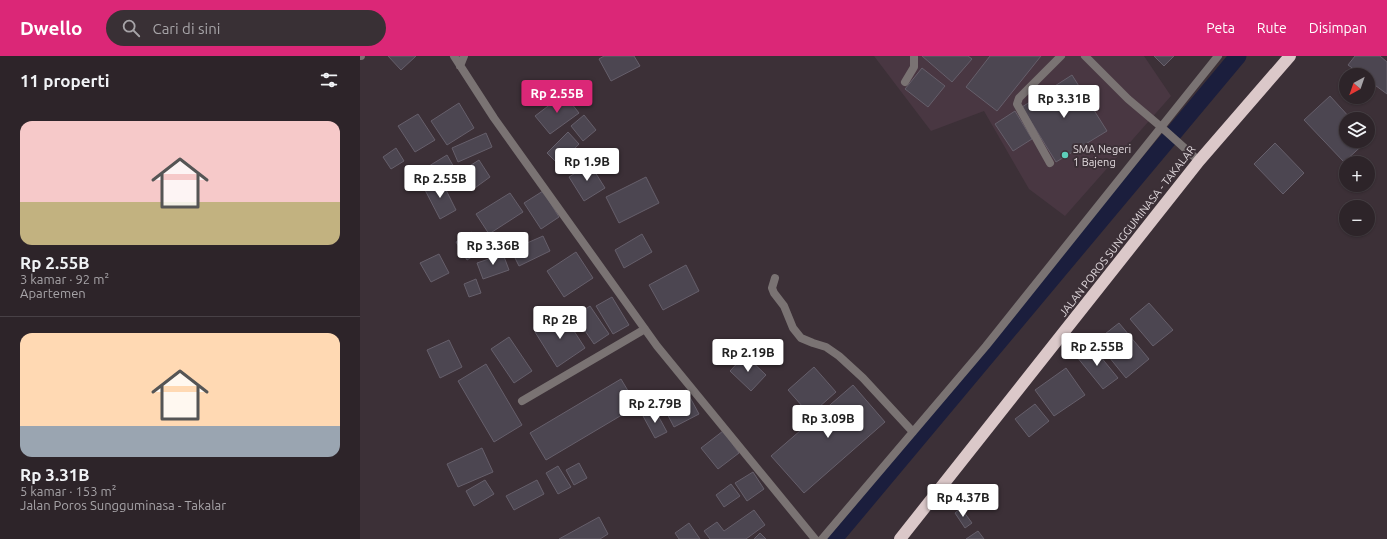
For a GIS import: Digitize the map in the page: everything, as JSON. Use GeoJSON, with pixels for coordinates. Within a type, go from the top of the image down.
{"type":"FeatureCollection","features":[{"type":"Feature","properties":{"kind":"highway","name":"JALAN POROS SUNGGUMINASA - TAKALAR"},"geometry":{"type":"LineString","coordinates":[[900,539],[1199,161],[1290,56]]}},
{"type":"Feature","properties":{"kind":"street"},"geometry":{"type":"LineString","coordinates":[[454,56],[494,118],[645,329],[687,384],[815,539]]}},
{"type":"Feature","properties":{"kind":"street"},"geometry":{"type":"LineString","coordinates":[[460,66],[464,56]]}},
{"type":"Feature","properties":{"kind":"street"},"geometry":{"type":"LineString","coordinates":[[905,82],[914,67],[914,56]]}},
{"type":"Feature","properties":{"kind":"street"},"geometry":{"type":"LineString","coordinates":[[1050,163],[1017,104],[1019,98],[1061,56]]}},
{"type":"Feature","properties":{"kind":"street"},"geometry":{"type":"LineString","coordinates":[[1084,56],[1128,99],[1199,161]]}},
{"type":"Feature","properties":{"kind":"street"},"geometry":{"type":"LineString","coordinates":[[822,539],[986,346],[1162,128],[1218,56]]}},
{"type":"Feature","properties":{"kind":"street"},"geometry":{"type":"LineString","coordinates":[[774,278],[772,288],[774,293],[784,306],[793,328],[801,338],[826,347],[839,356],[863,378],[913,432]]}},
{"type":"Feature","properties":{"kind":"street"},"geometry":{"type":"LineString","coordinates":[[522,401],[645,329]]}},
{"type":"Feature","properties":{"kind":"shaded area","name":"SMA Negeri 1 Bajeng"},"geometry":{"type":"Polygon","coordinates":[[[874,56],[1144,56],[1171,96],[1065,216],[1029,189],[984,111],[931,131],[874,56]]]}},
{"type":"Feature","properties":{"kind":"building"},"geometry":{"type":"Polygon","coordinates":[[[388,56],[416,56],[401,70],[388,56]]]}},
{"type":"Feature","properties":{"kind":"building"},"geometry":{"type":"Polygon","coordinates":[[[604,56],[634,56],[640,66],[611,81],[599,59],[604,56]]]}},
{"type":"Feature","properties":{"kind":"building"},"geometry":{"type":"Polygon","coordinates":[[[922,56],[968,56],[972,59],[952,82],[922,56]]]}},
{"type":"Feature","properties":{"kind":"building"},"geometry":{"type":"Polygon","coordinates":[[[990,56],[1041,56],[997,111],[966,87],[990,56]]]}},
{"type":"Feature","properties":{"kind":"building"},"geometry":{"type":"Polygon","coordinates":[[[1154,56],[1174,56],[1164,66],[1154,56]]]}},
{"type":"Feature","properties":{"kind":"building"},"geometry":{"type":"Polygon","coordinates":[[[1355,56],[1380,56],[1387,62],[1387,94],[1375,85],[1375,68],[1352,68],[1348,65],[1355,56]]]}},
{"type":"Feature","properties":{"kind":"building"},"geometry":{"type":"Polygon","coordinates":[[[922,68],[945,86],[928,107],[905,89],[922,68]]]}},
{"type":"Feature","properties":{"kind":"building"},"geometry":{"type":"Polygon","coordinates":[[[1072,75],[1107,131],[1056,162],[1022,107],[1072,75]]]}},
{"type":"Feature","properties":{"kind":"building"},"geometry":{"type":"Polygon","coordinates":[[[564,94],[579,113],[550,134],[535,116],[564,94]]]}},
{"type":"Feature","properties":{"kind":"building"},"geometry":{"type":"Polygon","coordinates":[[[1330,96],[1345,112],[1339,112],[1339,148],[1359,148],[1351,156],[1339,157],[1304,120],[1330,96]]]}},
{"type":"Feature","properties":{"kind":"building"},"geometry":{"type":"Polygon","coordinates":[[[459,103],[474,128],[447,145],[431,121],[459,103]]]}},
{"type":"Feature","properties":{"kind":"building"},"geometry":{"type":"Polygon","coordinates":[[[1015,111],[1032,139],[1013,151],[995,124],[1015,111]]]}},
{"type":"Feature","properties":{"kind":"building"},"geometry":{"type":"Polygon","coordinates":[[[418,114],[435,140],[415,152],[398,126],[418,114]]]}},
{"type":"Feature","properties":{"kind":"building"},"geometry":{"type":"Polygon","coordinates":[[[584,115],[596,130],[583,141],[571,126],[584,115]]]}},
{"type":"Feature","properties":{"kind":"building"},"geometry":{"type":"Polygon","coordinates":[[[568,132],[579,144],[559,165],[547,153],[568,132]]]}},
{"type":"Feature","properties":{"kind":"building"},"geometry":{"type":"Polygon","coordinates":[[[486,133],[492,147],[458,162],[452,148],[486,133]]]}},
{"type":"Feature","properties":{"kind":"building"},"geometry":{"type":"Polygon","coordinates":[[[1275,143],[1304,173],[1283,194],[1254,164],[1275,143]]]}},
{"type":"Feature","properties":{"kind":"building"},"geometry":{"type":"Polygon","coordinates":[[[396,148],[404,161],[391,169],[383,157],[396,148]]]}},
{"type":"Feature","properties":{"kind":"building"},"geometry":{"type":"Polygon","coordinates":[[[447,155],[455,169],[438,179],[429,166],[447,155]]]}},
{"type":"Feature","properties":{"kind":"building"},"geometry":{"type":"Polygon","coordinates":[[[479,160],[490,177],[472,190],[460,172],[479,160]]]}},
{"type":"Feature","properties":{"kind":"building"},"geometry":{"type":"Polygon","coordinates":[[[590,164],[605,188],[584,201],[569,177],[590,164]]]}},
{"type":"Feature","properties":{"kind":"building"},"geometry":{"type":"Polygon","coordinates":[[[646,177],[659,203],[619,223],[606,197],[646,177]]]}},
{"type":"Feature","properties":{"kind":"building"},"geometry":{"type":"Polygon","coordinates":[[[441,180],[456,210],[440,219],[424,188],[441,180]]]}},
{"type":"Feature","properties":{"kind":"building"},"geometry":{"type":"Polygon","coordinates":[[[543,191],[559,217],[541,229],[524,203],[543,191]]]}},
{"type":"Feature","properties":{"kind":"building"},"geometry":{"type":"Polygon","coordinates":[[[510,193],[523,212],[489,234],[476,214],[510,193]]]}},
{"type":"Feature","properties":{"kind":"building"},"geometry":{"type":"Polygon","coordinates":[[[472,232],[483,250],[467,260],[456,242],[472,232]]]}},
{"type":"Feature","properties":{"kind":"building"},"geometry":{"type":"Polygon","coordinates":[[[642,234],[652,252],[624,268],[615,250],[642,234]]]}},
{"type":"Feature","properties":{"kind":"building"},"geometry":{"type":"Polygon","coordinates":[[[543,236],[550,251],[519,266],[511,250],[543,236]]]}},
{"type":"Feature","properties":{"kind":"building"},"geometry":{"type":"Polygon","coordinates":[[[576,252],[593,278],[564,297],[547,271],[576,252]]]}},
{"type":"Feature","properties":{"kind":"building"},"geometry":{"type":"Polygon","coordinates":[[[439,254],[449,273],[431,282],[420,263],[439,254]]]}},
{"type":"Feature","properties":{"kind":"building"},"geometry":{"type":"Polygon","coordinates":[[[503,254],[509,270],[483,279],[477,263],[503,254]]]}},
{"type":"Feature","properties":{"kind":"building"},"geometry":{"type":"Polygon","coordinates":[[[686,265],[699,291],[663,310],[649,285],[686,265]]]}},
{"type":"Feature","properties":{"kind":"building"},"geometry":{"type":"Polygon","coordinates":[[[476,279],[481,293],[469,297],[464,284],[476,279]]]}},
{"type":"Feature","properties":{"kind":"building"},"geometry":{"type":"Polygon","coordinates":[[[612,297],[629,325],[613,334],[596,306],[612,297]]]}},
{"type":"Feature","properties":{"kind":"building"},"geometry":{"type":"Polygon","coordinates":[[[1149,303],[1173,330],[1153,346],[1130,319],[1149,303]]]}},
{"type":"Feature","properties":{"kind":"building"},"geometry":{"type":"Polygon","coordinates":[[[590,306],[609,334],[594,344],[575,316],[590,306]]]}},
{"type":"Feature","properties":{"kind":"building"},"geometry":{"type":"Polygon","coordinates":[[[563,314],[585,348],[557,367],[535,332],[563,314]]]}},
{"type":"Feature","properties":{"kind":"building"},"geometry":{"type":"Polygon","coordinates":[[[1119,323],[1149,359],[1126,378],[1096,341],[1119,323]]]}},
{"type":"Feature","properties":{"kind":"building"},"geometry":{"type":"Polygon","coordinates":[[[509,337],[532,371],[514,383],[491,349],[509,337]]]}},
{"type":"Feature","properties":{"kind":"building"},"geometry":{"type":"Polygon","coordinates":[[[449,340],[462,367],[440,378],[427,350],[449,340]]]}},
{"type":"Feature","properties":{"kind":"building"},"geometry":{"type":"Polygon","coordinates":[[[1091,345],[1118,378],[1103,389],[1077,357],[1091,345]]]}},
{"type":"Feature","properties":{"kind":"building"},"geometry":{"type":"Polygon","coordinates":[[[745,355],[766,375],[751,391],[730,371],[745,355]]]}},
{"type":"Feature","properties":{"kind":"building"},"geometry":{"type":"Polygon","coordinates":[[[486,364],[522,425],[494,442],[458,381],[486,364]]]}},
{"type":"Feature","properties":{"kind":"building"},"geometry":{"type":"Polygon","coordinates":[[[814,367],[836,392],[810,415],[788,390],[814,367]]]}},
{"type":"Feature","properties":{"kind":"building"},"geometry":{"type":"Polygon","coordinates":[[[1066,368],[1085,395],[1054,416],[1035,390],[1066,368]]]}},
{"type":"Feature","properties":{"kind":"building"},"geometry":{"type":"Polygon","coordinates":[[[621,379],[637,406],[546,460],[530,433],[621,379]]]}},
{"type":"Feature","properties":{"kind":"building"},"geometry":{"type":"Polygon","coordinates":[[[853,385],[885,422],[804,493],[771,456],[853,385]]]}},
{"type":"Feature","properties":{"kind":"building"},"geometry":{"type":"Polygon","coordinates":[[[686,390],[699,414],[674,427],[661,402],[686,390]]]}},
{"type":"Feature","properties":{"kind":"building"},"geometry":{"type":"Polygon","coordinates":[[[1035,404],[1049,421],[1029,437],[1015,419],[1035,404]]]}},
{"type":"Feature","properties":{"kind":"building"},"geometry":{"type":"Polygon","coordinates":[[[655,410],[667,432],[655,438],[643,416],[655,410]]]}},
{"type":"Feature","properties":{"kind":"building"},"geometry":{"type":"Polygon","coordinates":[[[723,431],[739,453],[718,469],[701,448],[723,431]]]}},
{"type":"Feature","properties":{"kind":"building"},"geometry":{"type":"Polygon","coordinates":[[[482,448],[493,472],[458,487],[447,464],[482,448]]]}},
{"type":"Feature","properties":{"kind":"building"},"geometry":{"type":"Polygon","coordinates":[[[579,463],[587,478],[574,485],[566,470],[579,463]]]}},
{"type":"Feature","properties":{"kind":"building"},"geometry":{"type":"Polygon","coordinates":[[[558,466],[571,487],[558,494],[546,473],[558,466]]]}},
{"type":"Feature","properties":{"kind":"building"},"geometry":{"type":"Polygon","coordinates":[[[753,472],[764,489],[747,501],[735,483],[753,472]]]}},
{"type":"Feature","properties":{"kind":"building"},"geometry":{"type":"Polygon","coordinates":[[[485,480],[494,494],[474,506],[466,491],[485,480]]]}},
{"type":"Feature","properties":{"kind":"building"},"geometry":{"type":"Polygon","coordinates":[[[537,480],[544,494],[514,510],[506,496],[537,480]]]}},
{"type":"Feature","properties":{"kind":"building"},"geometry":{"type":"Polygon","coordinates":[[[731,484],[740,496],[724,507],[716,495],[731,484]]]}},
{"type":"Feature","properties":{"kind":"building"},"geometry":{"type":"Polygon","coordinates":[[[961,508],[972,523],[965,528],[955,513],[961,508]]]}},
{"type":"Feature","properties":{"kind":"building"},"geometry":{"type":"Polygon","coordinates":[[[754,510],[765,525],[746,539],[710,539],[704,531],[717,522],[724,531],[754,510]]]}},
{"type":"Feature","properties":{"kind":"building"},"geometry":{"type":"Polygon","coordinates":[[[599,517],[608,534],[600,539],[559,539],[599,517]]]}},
{"type":"Feature","properties":{"kind":"building"},"geometry":{"type":"Polygon","coordinates":[[[689,523],[700,539],[679,539],[675,533],[689,523]]]}},
{"type":"Feature","properties":{"kind":"building"},"geometry":{"type":"Polygon","coordinates":[[[978,531],[984,539],[966,539],[978,531]]]}},
{"type":"Feature","properties":{"kind":"building"},"geometry":{"type":"Polygon","coordinates":[[[760,533],[766,539],[754,539],[760,533]]]}},
{"type":"Feature","properties":{"kind":"waterway"},"geometry":{"type":"LineString","coordinates":[[834,539],[1238,56]]}},
{"type":"Feature","properties":{"kind":"place","name":"SMA Negeri 1 Bajeng"},"geometry":{"type":"Point","coordinates":[1065,155]}}]}
